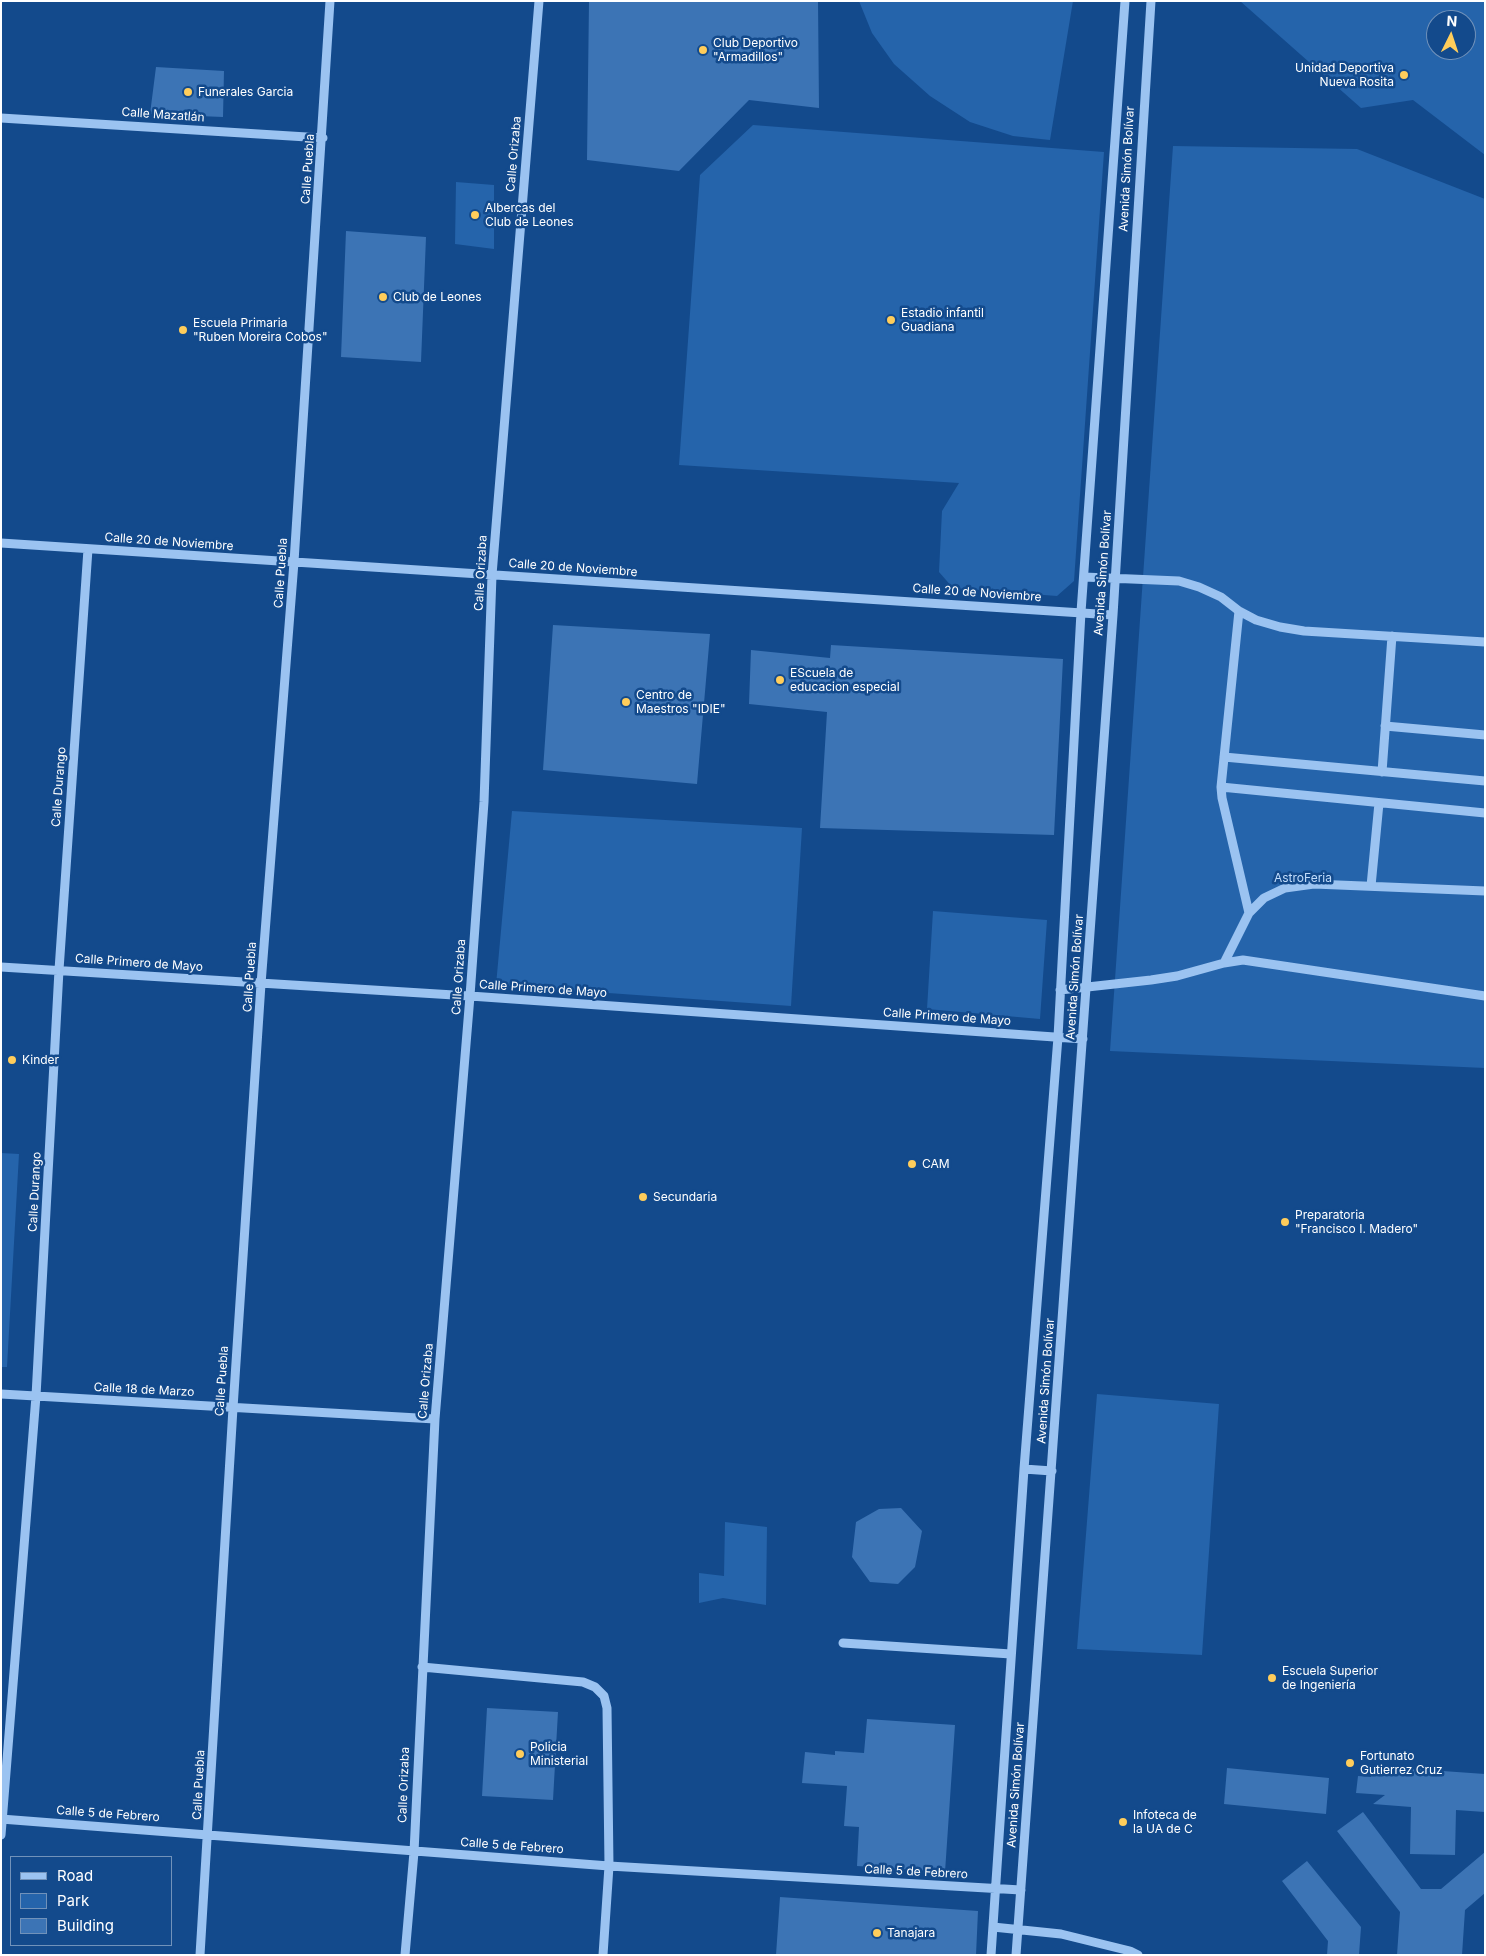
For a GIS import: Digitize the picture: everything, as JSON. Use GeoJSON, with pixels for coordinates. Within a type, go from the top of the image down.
{"type":"FeatureCollection","features":[{"type":"Feature","properties":{"kind":"street","name":"Calle Puebla"},"geometry":{"type":"LineString","coordinates":[[200,1955],[261,984],[294,562],[323,138],[330,1]]}},
{"type":"Feature","properties":{"kind":"street","name":"Calle Orizaba"},"geometry":{"type":"LineString","coordinates":[[405,1955],[414,1852],[435,1419],[484,802],[492,575],[539,1]]}},
{"type":"Feature","properties":{"kind":"street","name":"Avenida Simón Bolívar"},"geometry":{"type":"LineString","coordinates":[[991,1955],[1024,1469],[1058,1037],[1081,612],[1125,1]]}},
{"type":"Feature","properties":{"kind":"street","name":"Avenida Simón Bolívar"},"geometry":{"type":"LineString","coordinates":[[1016,1955],[1113,615],[1151,1]]}},
{"type":"Feature","properties":{"kind":"street","name":"Calle Mazatlán"},"geometry":{"type":"LineString","coordinates":[[1,118],[323,138]]}},
{"type":"Feature","properties":{"kind":"street","name":"Calle 20 de Noviembre"},"geometry":{"type":"LineString","coordinates":[[1,543],[1113,615]]}},
{"type":"Feature","properties":{"kind":"street","name":"Calle Durango"},"geometry":{"type":"LineString","coordinates":[[1,1835],[36,1396],[59,970],[88,549]]}},
{"type":"Feature","properties":{"kind":"street"},"geometry":{"type":"LineString","coordinates":[[1084,577],[1179,581],[1199,587],[1221,597],[1238,611],[1256,620],[1304,631],[1485,642]]}},
{"type":"Feature","properties":{"kind":"street"},"geometry":{"type":"LineString","coordinates":[[1238,611],[1221,787],[1249,913]]}},
{"type":"Feature","properties":{"kind":"street"},"geometry":{"type":"LineString","coordinates":[[1382,772],[1392,636]]}},
{"type":"Feature","properties":{"kind":"street"},"geometry":{"type":"LineString","coordinates":[[1385,726],[1485,736]]}},
{"type":"Feature","properties":{"kind":"street"},"geometry":{"type":"LineString","coordinates":[[1224,757],[1485,781]]}},
{"type":"Feature","properties":{"kind":"street"},"geometry":{"type":"LineString","coordinates":[[1221,787],[1485,814]]}},
{"type":"Feature","properties":{"kind":"street"},"geometry":{"type":"LineString","coordinates":[[1370,886],[1379,804]]}},
{"type":"Feature","properties":{"kind":"street"},"geometry":{"type":"LineString","coordinates":[[1224,963],[1249,913],[1264,898],[1285,888],[1314,884],[1485,891]]}},
{"type":"Feature","properties":{"kind":"street"},"geometry":{"type":"LineString","coordinates":[[1060,990],[1177,976],[1224,963],[1243,960],[1485,996]]}},
{"type":"Feature","properties":{"kind":"street","name":"Calle Primero de Mayo"},"geometry":{"type":"LineString","coordinates":[[1,966],[470,996],[1083,1039]]}},
{"type":"Feature","properties":{"kind":"street","name":"Calle 18 de Marzo"},"geometry":{"type":"LineString","coordinates":[[1,1394],[435,1419]]}},
{"type":"Feature","properties":{"kind":"street"},"geometry":{"type":"LineString","coordinates":[[1024,1469],[1052,1471]]}},
{"type":"Feature","properties":{"kind":"street"},"geometry":{"type":"LineString","coordinates":[[844,1643],[1011,1654]]}},
{"type":"Feature","properties":{"kind":"street"},"geometry":{"type":"LineString","coordinates":[[422,1667],[583,1682],[595,1687],[604,1696],[607,1708],[610,1866],[603,1955]]}},
{"type":"Feature","properties":{"kind":"street","name":"Calle 5 de Febrero"},"geometry":{"type":"LineString","coordinates":[[2,1819],[610,1866],[1021,1890]]}},
{"type":"Feature","properties":{"kind":"street"},"geometry":{"type":"LineString","coordinates":[[993,1927],[1061,1934],[1130,1951],[1138,1955]]}},
{"type":"Feature","properties":{"kind":"green space"},"geometry":{"type":"Polygon","coordinates":[[[859,1],[1073,1],[1050,140],[1013,136],[970,122],[930,96],[894,64],[872,33],[859,1]]]}},
{"type":"Feature","properties":{"kind":"green space","name":"Unidad Deportiva Nueva Rosita"},"geometry":{"type":"Polygon","coordinates":[[[1240,1],[1485,1],[1485,155],[1413,100],[1361,108],[1240,1]]]}},
{"type":"Feature","properties":{"kind":"green space","name":"Estadio infantil Guadiana"},"geometry":{"type":"Polygon","coordinates":[[[753,125],[1104,152],[1074,581],[1057,596],[953,588],[939,572],[942,511],[959,483],[679,465],[700,175],[753,125]]]}},
{"type":"Feature","properties":{"kind":"green space","name":"AstroFeria"},"geometry":{"type":"Polygon","coordinates":[[[1173,146],[1357,149],[1485,199],[1485,1068],[1110,1051],[1173,146]]]}},
{"type":"Feature","properties":{"kind":"green space","name":"Albercas del Club de Leones"},"geometry":{"type":"Polygon","coordinates":[[[456,182],[494,185],[494,249],[455,244],[456,182]]]}},
{"type":"Feature","properties":{"kind":"green space"},"geometry":{"type":"Polygon","coordinates":[[[512,811],[802,828],[791,1006],[496,985],[512,811]]]}},
{"type":"Feature","properties":{"kind":"green space"},"geometry":{"type":"Polygon","coordinates":[[[933,911],[1047,920],[1040,1019],[927,1009],[933,911]]]}},
{"type":"Feature","properties":{"kind":"green space"},"geometry":{"type":"Polygon","coordinates":[[[1,1153],[19,1154],[7,1367],[1,1367],[1,1153]]]}},
{"type":"Feature","properties":{"kind":"green space"},"geometry":{"type":"Polygon","coordinates":[[[1097,1394],[1219,1404],[1202,1655],[1077,1649],[1097,1394]]]}},
{"type":"Feature","properties":{"kind":"green space"},"geometry":{"type":"Polygon","coordinates":[[[725,1522],[767,1527],[766,1605],[723,1598],[699,1603],[699,1573],[724,1576],[725,1522]]]}},
{"type":"Feature","properties":{"kind":"building","name":"Club Deportivo \"Armadillos\""},"geometry":{"type":"Polygon","coordinates":[[[589,1],[818,1],[819,108],[749,100],[679,171],[587,160],[589,1]]]}},
{"type":"Feature","properties":{"kind":"building","name":"Funerales Garcia"},"geometry":{"type":"Polygon","coordinates":[[[156,67],[224,71],[223,117],[150,114],[156,67]]]}},
{"type":"Feature","properties":{"kind":"building","name":"Club de Leones"},"geometry":{"type":"Polygon","coordinates":[[[346,231],[426,237],[421,362],[341,357],[346,231]]]}},
{"type":"Feature","properties":{"kind":"building","name":"Centro de Maestros \"IDIE\""},"geometry":{"type":"Polygon","coordinates":[[[553,625],[710,634],[697,784],[543,770],[553,625]]]}},
{"type":"Feature","properties":{"kind":"building"},"geometry":{"type":"Polygon","coordinates":[[[831,645],[1063,659],[1054,835],[820,828],[827,712],[749,704],[751,650],[830,658],[831,645]]]}},
{"type":"Feature","properties":{"kind":"building"},"geometry":{"type":"Polygon","coordinates":[[[901,1508],[922,1531],[915,1567],[898,1584],[870,1582],[852,1557],[856,1522],[879,1509],[901,1508]]]}},
{"type":"Feature","properties":{"kind":"building","name":"Policia Ministerial"},"geometry":{"type":"Polygon","coordinates":[[[487,1708],[558,1712],[553,1800],[482,1796],[487,1708]]]}},
{"type":"Feature","properties":{"kind":"building"},"geometry":{"type":"Polygon","coordinates":[[[867,1719],[955,1725],[945,1872],[857,1866],[859,1827],[844,1826],[847,1786],[802,1783],[805,1752],[835,1755],[835,1751],[864,1753],[867,1719]]]}},
{"type":"Feature","properties":{"kind":"building"},"geometry":{"type":"Polygon","coordinates":[[[1372,1766],[1485,1774],[1485,1812],[1456,1810],[1455,1855],[1410,1854],[1411,1807],[1373,1804],[1385,1795],[1356,1793],[1358,1776],[1371,1777],[1372,1766]]]}},
{"type":"Feature","properties":{"kind":"building"},"geometry":{"type":"Polygon","coordinates":[[[1227,1768],[1329,1778],[1326,1814],[1224,1804],[1227,1768]]]}},
{"type":"Feature","properties":{"kind":"building"},"geometry":{"type":"Polygon","coordinates":[[[1363,1812],[1421,1889],[1441,1889],[1485,1852],[1485,1893],[1465,1910],[1462,1955],[1397,1955],[1400,1912],[1337,1831],[1363,1812]]]}},
{"type":"Feature","properties":{"kind":"building"},"geometry":{"type":"Polygon","coordinates":[[[1307,1861],[1361,1927],[1359,1955],[1327,1955],[1328,1941],[1282,1881],[1307,1861]]]}},
{"type":"Feature","properties":{"kind":"building","name":"Tanajara"},"geometry":{"type":"Polygon","coordinates":[[[780,1897],[978,1911],[976,1955],[776,1955],[780,1897]]]}},
{"type":"Feature","properties":{"kind":"place","name":"Club Deportivo \"Armadillos\""},"geometry":{"type":"Point","coordinates":[703,50]}},
{"type":"Feature","properties":{"kind":"place","name":"Unidad Deportiva Nueva Rosita"},"geometry":{"type":"Point","coordinates":[1404,75]}},
{"type":"Feature","properties":{"kind":"place","name":"Funerales Garcia"},"geometry":{"type":"Point","coordinates":[188,92]}},
{"type":"Feature","properties":{"kind":"place","name":"Albercas del Club de Leones"},"geometry":{"type":"Point","coordinates":[475,215]}},
{"type":"Feature","properties":{"kind":"place","name":"Club de Leones"},"geometry":{"type":"Point","coordinates":[383,297]}},
{"type":"Feature","properties":{"kind":"place","name":"Estadio infantil Guadiana"},"geometry":{"type":"Point","coordinates":[891,320]}},
{"type":"Feature","properties":{"kind":"place","name":"Escuela Primaria \"Ruben Moreira Cobos\""},"geometry":{"type":"Point","coordinates":[183,330]}},
{"type":"Feature","properties":{"kind":"place","name":"EScuela de educacion especial"},"geometry":{"type":"Point","coordinates":[780,680]}},
{"type":"Feature","properties":{"kind":"place","name":"Centro de Maestros \"IDIE\""},"geometry":{"type":"Point","coordinates":[626,702]}},
{"type":"Feature","properties":{"kind":"place","name":"Kinder"},"geometry":{"type":"Point","coordinates":[12,1060]}},
{"type":"Feature","properties":{"kind":"place","name":"CAM"},"geometry":{"type":"Point","coordinates":[912,1164]}},
{"type":"Feature","properties":{"kind":"place","name":"Secundaria"},"geometry":{"type":"Point","coordinates":[643,1197]}},
{"type":"Feature","properties":{"kind":"place","name":"Preparatoria \"Francisco I. Madero\""},"geometry":{"type":"Point","coordinates":[1285,1222]}},
{"type":"Feature","properties":{"kind":"place","name":"Escuela Superior de Ingeniería"},"geometry":{"type":"Point","coordinates":[1272,1678]}},
{"type":"Feature","properties":{"kind":"place","name":"Policia Ministerial"},"geometry":{"type":"Point","coordinates":[520,1754]}},
{"type":"Feature","properties":{"kind":"place","name":"Fortunato Gutierrez Cruz"},"geometry":{"type":"Point","coordinates":[1350,1763]}},
{"type":"Feature","properties":{"kind":"place","name":"Infoteca de la UA de C"},"geometry":{"type":"Point","coordinates":[1123,1822]}},
{"type":"Feature","properties":{"kind":"place","name":"Tanajara"},"geometry":{"type":"Point","coordinates":[877,1933]}}]}
